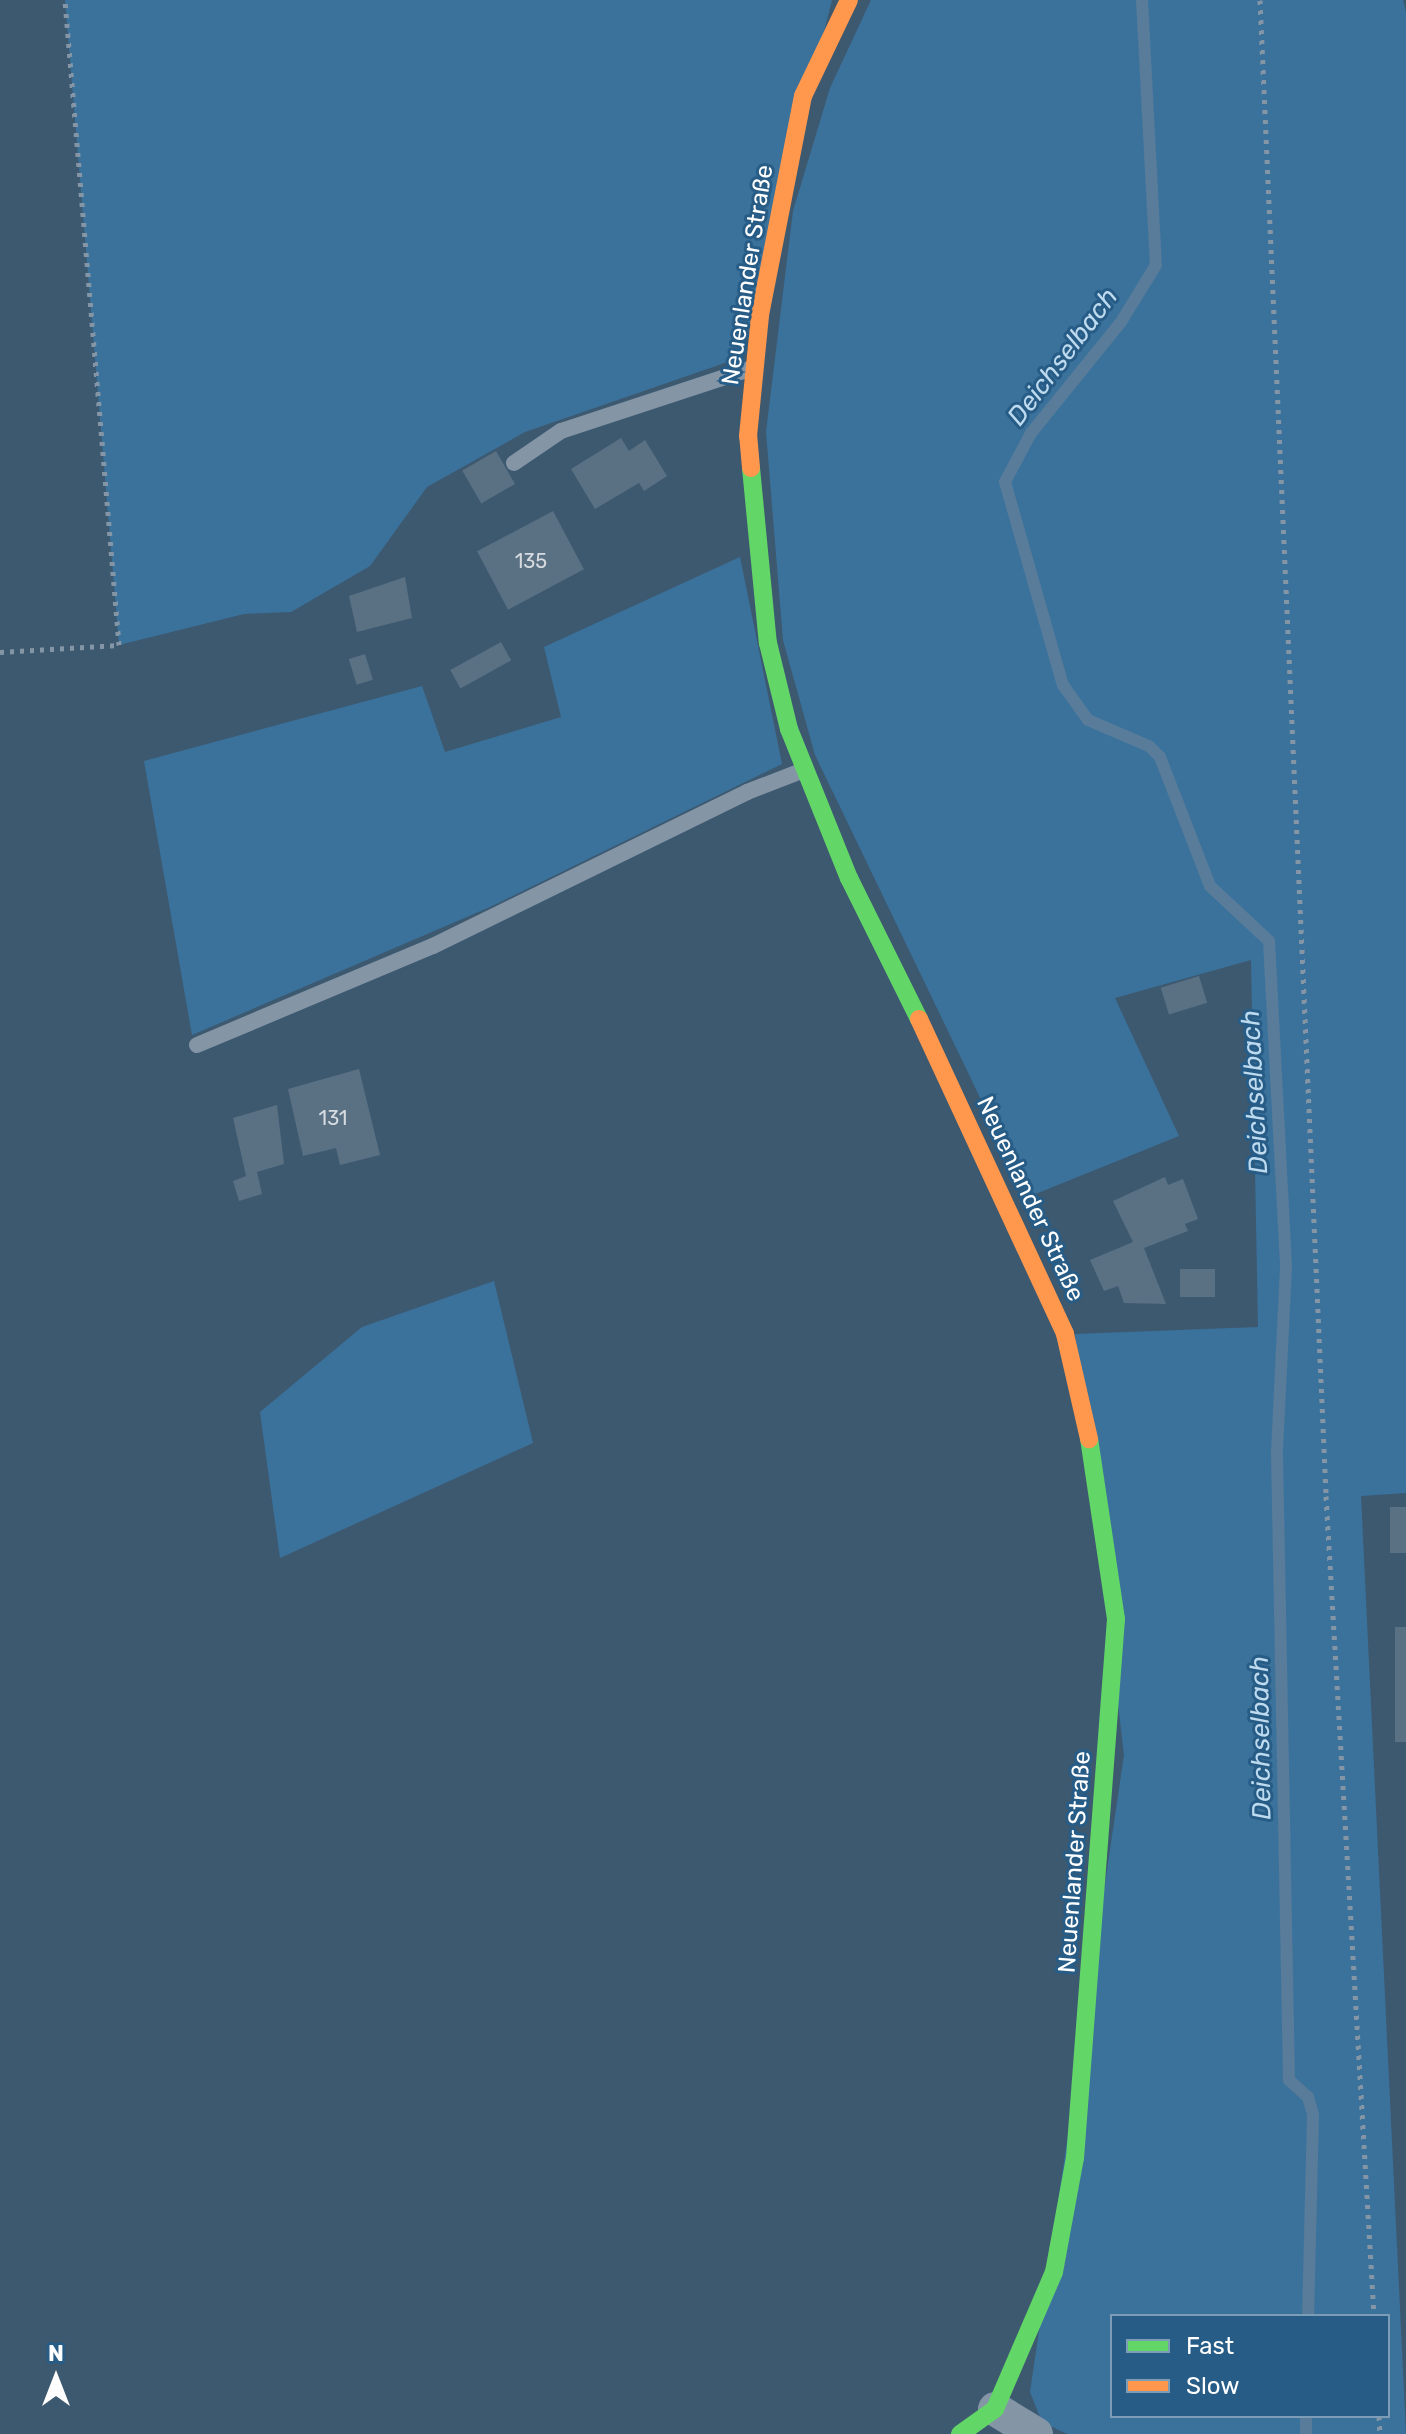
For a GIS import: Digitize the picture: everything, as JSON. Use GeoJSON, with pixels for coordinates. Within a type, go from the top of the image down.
{"type":"FeatureCollection","features":[{"type":"Feature","properties":{"kind":"street","name":"Neuenlander Straße"},"geometry":{"type":"LineString","coordinates":[[849,0],[803,96],[755,368],[748,436],[757,557],[768,643],[789,729],[849,878],[989,1161],[1065,1334],[1099,1483],[1116,1619],[1075,2158],[1054,2272],[995,2409]]}},
{"type":"Feature","properties":{"kind":"street"},"geometry":{"type":"LineString","coordinates":[[960,2434],[995,2409],[1036,2434]]}},
{"type":"Feature","properties":{"kind":"lane"},"geometry":{"type":"LineString","coordinates":[[514,463],[561,431],[755,368]]}},
{"type":"Feature","properties":{"kind":"lane"},"geometry":{"type":"LineString","coordinates":[[197,1045],[433,946],[747,792],[805,770]]}},
{"type":"Feature","properties":{"kind":"path"},"geometry":{"type":"LineString","coordinates":[[0,652],[119,645],[65,0]]}},
{"type":"Feature","properties":{"kind":"path"},"geometry":{"type":"LineString","coordinates":[[1260,0],[1326,1496],[1374,2314]]}},
{"type":"Feature","properties":{"kind":"shaded area"},"geometry":{"type":"Polygon","coordinates":[[[65,0],[832,0],[742,357],[525,432],[427,487],[370,566],[291,612],[244,614],[119,645],[65,0]]]}},
{"type":"Feature","properties":{"kind":"shaded area"},"geometry":{"type":"Polygon","coordinates":[[[871,0],[1403,0],[1406,12],[1406,1493],[1361,1496],[1406,2434],[1067,2434],[1042,2422],[1030,2392],[1124,1755],[1075,1334],[1258,1327],[1251,960],[1115,998],[1179,1136],[1028,1197],[815,755],[783,640],[766,432],[793,211],[830,88],[871,0]]]}},
{"type":"Feature","properties":{"kind":"shaded area"},"geometry":{"type":"Polygon","coordinates":[[[740,557],[782,764],[490,907],[192,1035],[144,761],[422,686],[445,752],[561,717],[544,647],[740,557]]]}},
{"type":"Feature","properties":{"kind":"shaded area"},"geometry":{"type":"Polygon","coordinates":[[[494,1281],[533,1443],[280,1558],[260,1412],[362,1327],[494,1281]]]}},
{"type":"Feature","properties":{"kind":"building"},"geometry":{"type":"Polygon","coordinates":[[[621,438],[629,451],[645,440],[667,476],[644,491],[639,483],[595,509],[571,469],[621,438]]]}},
{"type":"Feature","properties":{"kind":"building"},"geometry":{"type":"Polygon","coordinates":[[[496,451],[515,484],[481,503],[462,470],[496,451]]]}},
{"type":"Feature","properties":{"kind":"building"},"geometry":{"type":"Polygon","coordinates":[[[553,511],[584,569],[508,610],[477,551],[553,511]]]}},
{"type":"Feature","properties":{"kind":"building"},"geometry":{"type":"Polygon","coordinates":[[[405,577],[412,618],[357,632],[349,596],[405,577]]]}},
{"type":"Feature","properties":{"kind":"building"},"geometry":{"type":"Polygon","coordinates":[[[501,642],[511,660],[460,688],[450,670],[501,642]]]}},
{"type":"Feature","properties":{"kind":"building"},"geometry":{"type":"Polygon","coordinates":[[[365,654],[373,680],[357,685],[349,659],[365,654]]]}},
{"type":"Feature","properties":{"kind":"building"},"geometry":{"type":"Polygon","coordinates":[[[1199,976],[1207,1003],[1169,1014],[1161,988],[1199,976]]]}},
{"type":"Feature","properties":{"kind":"building"},"geometry":{"type":"Polygon","coordinates":[[[359,1069],[380,1155],[340,1165],[336,1148],[303,1156],[288,1089],[359,1069]]]}},
{"type":"Feature","properties":{"kind":"building"},"geometry":{"type":"Polygon","coordinates":[[[277,1105],[284,1164],[257,1172],[262,1194],[239,1201],[233,1181],[246,1176],[233,1118],[277,1105]]]}},
{"type":"Feature","properties":{"kind":"building"},"geometry":{"type":"Polygon","coordinates":[[[1165,1177],[1168,1185],[1183,1179],[1198,1219],[1185,1224],[1188,1231],[1144,1248],[1166,1304],[1124,1303],[1118,1286],[1104,1291],[1090,1260],[1133,1242],[1113,1201],[1165,1177]]]}},
{"type":"Feature","properties":{"kind":"building"},"geometry":{"type":"Polygon","coordinates":[[[1180,1269],[1215,1269],[1215,1297],[1180,1297],[1180,1269]]]}},
{"type":"Feature","properties":{"kind":"building"},"geometry":{"type":"Polygon","coordinates":[[[1390,1507],[1406,1507],[1406,1553],[1390,1553],[1390,1507]]]}},
{"type":"Feature","properties":{"kind":"building"},"geometry":{"type":"Polygon","coordinates":[[[1395,1627],[1406,1627],[1406,1742],[1395,1742],[1395,1627]]]}},
{"type":"Feature","properties":{"kind":"waterway","name":"Deichselbach"},"geometry":{"type":"LineString","coordinates":[[1142,0],[1156,265],[1121,322],[1031,433],[1005,482],[1063,685],[1088,720],[1149,746],[1160,757],[1210,886],[1269,941],[1286,1267],[1277,1454],[1289,2080],[1308,2097],[1313,2115],[1308,2314]]}},
{"type":"Feature","properties":{"kind":"waterway","name":"Deichselbach"},"geometry":{"type":"LineString","coordinates":[[1306,2418],[1306,2434]]}},
{"type":"Feature","properties":{"kind":"traffic: fast"},"geometry":{"type":"LineString","coordinates":[[751,468],[768,643],[789,729],[849,878],[919,1019]]}},
{"type":"Feature","properties":{"kind":"traffic: fast"},"geometry":{"type":"LineString","coordinates":[[960,2434],[995,2409],[1054,2272],[1075,2158],[1116,1619],[1089,1439]]}},
{"type":"Feature","properties":{"kind":"traffic: slow"},"geometry":{"type":"LineString","coordinates":[[751,468],[748,436],[760,315],[803,96],[849,0]]}},
{"type":"Feature","properties":{"kind":"traffic: slow"},"geometry":{"type":"LineString","coordinates":[[919,1019],[1065,1334],[1089,1439]]}}]}
